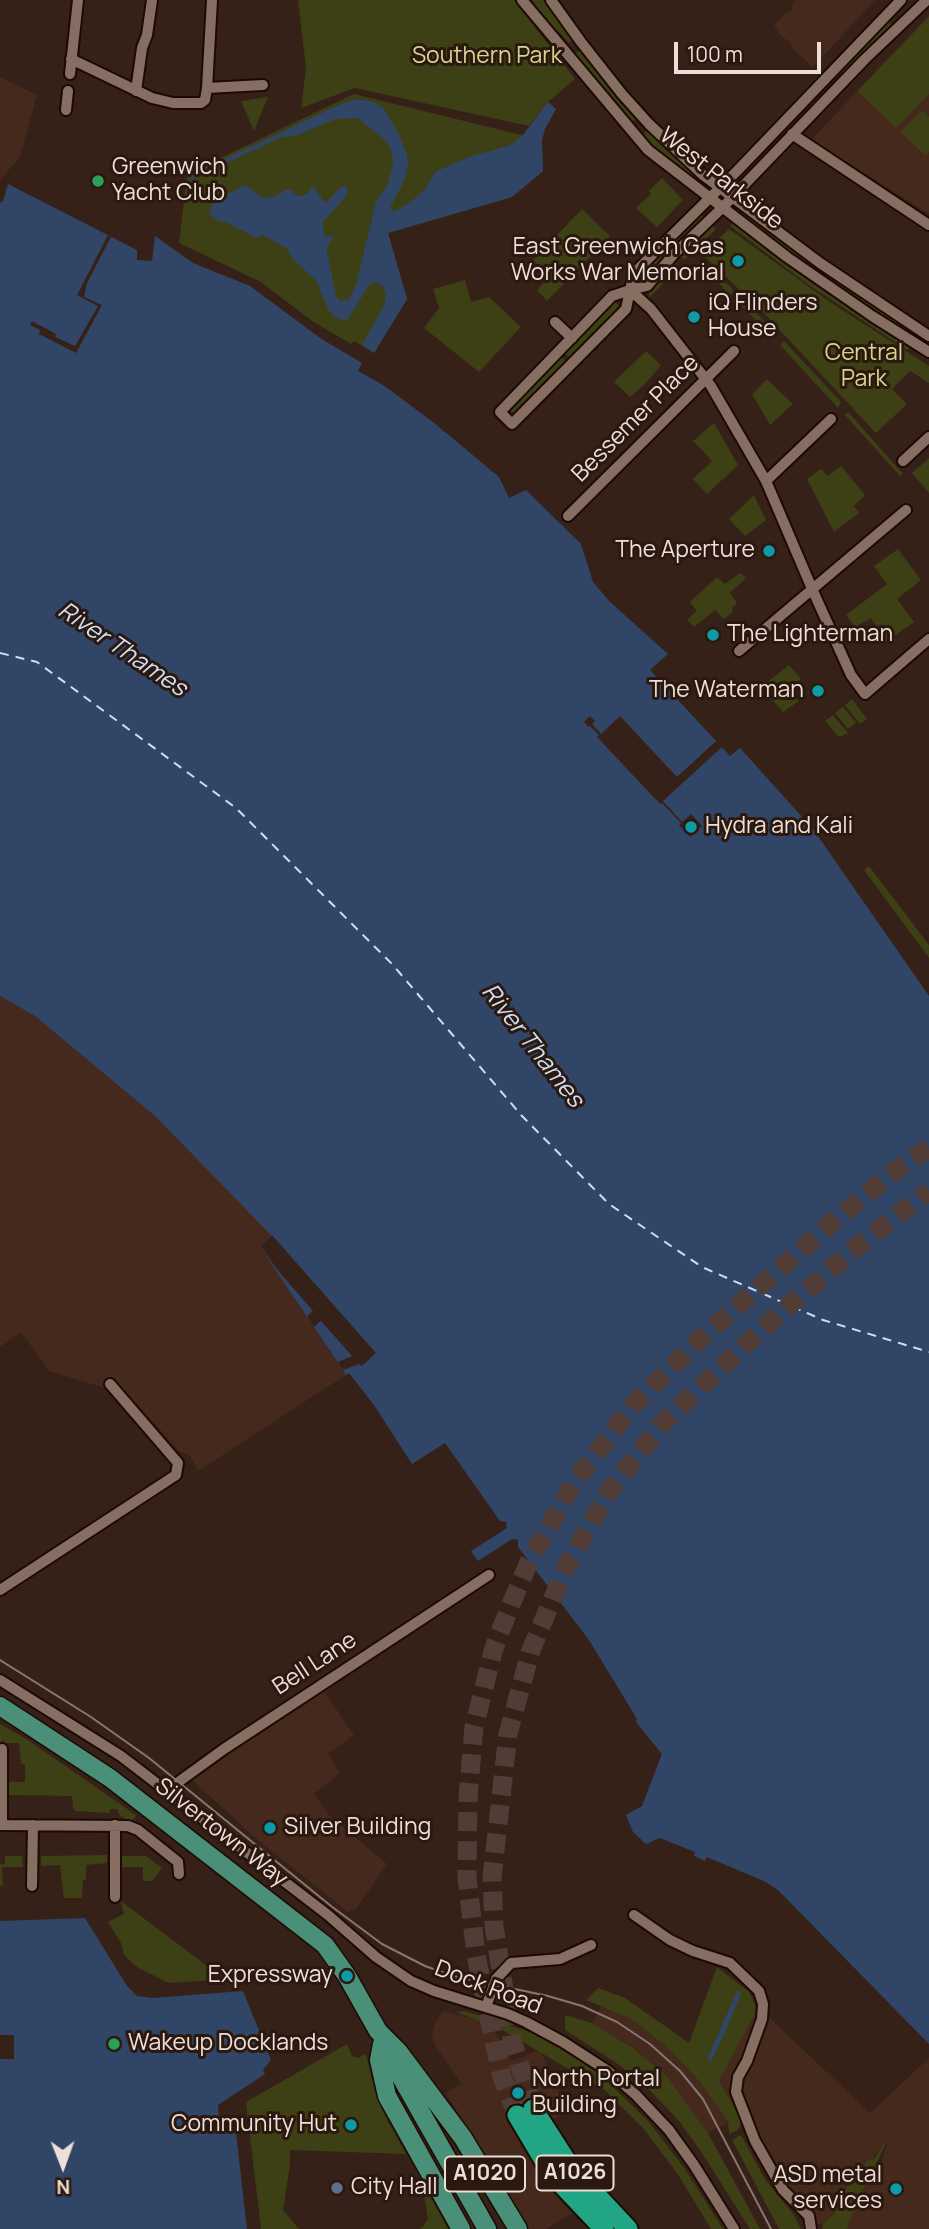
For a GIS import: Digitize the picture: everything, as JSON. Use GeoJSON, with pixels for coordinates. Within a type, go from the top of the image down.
{"type":"FeatureCollection","features":[{"type":"Feature","properties":{"kind":"highway","name":"A1026"},"geometry":{"type":"LineString","coordinates":[[604,2229],[552,2174],[525,2112],[571,2168],[628,2229]]}},
{"type":"Feature","properties":{"kind":"main road","name":"Silvertown Way"},"geometry":{"type":"LineString","coordinates":[[0,1706],[110,1778],[325,1945],[341,1965],[487,2229]]}},
{"type":"Feature","properties":{"kind":"main road","name":"Silvertown Way"},"geometry":{"type":"LineString","coordinates":[[383,2043],[379,2060],[387,2096],[461,2229]]}},
{"type":"Feature","properties":{"kind":"main road","name":"Silvertown Way"},"geometry":{"type":"LineString","coordinates":[[383,2043],[398,2051],[463,2138],[518,2229]]}},
{"type":"Feature","properties":{"kind":"street"},"geometry":{"type":"LineString","coordinates":[[70,74],[78,0]]}},
{"type":"Feature","properties":{"kind":"street"},"geometry":{"type":"LineString","coordinates":[[136,91],[142,48],[148,35],[152,0]]}},
{"type":"Feature","properties":{"kind":"street"},"geometry":{"type":"LineString","coordinates":[[71,60],[152,98],[173,103],[196,104],[205,100],[207,88],[212,0]]}},
{"type":"Feature","properties":{"kind":"street","name":"West Parkside"},"geometry":{"type":"LineString","coordinates":[[522,0],[648,150],[811,274],[929,352]]}},
{"type":"Feature","properties":{"kind":"street","name":"West Parkside"},"geometry":{"type":"LineString","coordinates":[[551,0],[622,94],[677,152],[719,188],[820,263],[929,335]]}},
{"type":"Feature","properties":{"kind":"street"},"geometry":{"type":"LineString","coordinates":[[901,0],[772,135],[634,273],[630,290],[626,309],[512,424],[500,412],[612,296],[630,290],[647,286],[673,255],[927,0]]}},
{"type":"Feature","properties":{"kind":"street"},"geometry":{"type":"LineString","coordinates":[[207,88],[263,85]]}},
{"type":"Feature","properties":{"kind":"street"},"geometry":{"type":"LineString","coordinates":[[66,110],[68,91]]}},
{"type":"Feature","properties":{"kind":"street"},"geometry":{"type":"LineString","coordinates":[[792,134],[929,225]]}},
{"type":"Feature","properties":{"kind":"street"},"geometry":{"type":"LineString","coordinates":[[772,135],[782,145]]}},
{"type":"Feature","properties":{"kind":"street"},"geometry":{"type":"LineString","coordinates":[[630,290],[651,309],[707,379],[766,481],[851,675],[865,694],[929,639]]}},
{"type":"Feature","properties":{"kind":"street"},"geometry":{"type":"LineString","coordinates":[[555,322],[572,338]]}},
{"type":"Feature","properties":{"kind":"street","name":"Bessemer Place"},"geometry":{"type":"LineString","coordinates":[[568,516],[734,351]]}},
{"type":"Feature","properties":{"kind":"street"},"geometry":{"type":"LineString","coordinates":[[766,481],[831,419]]}},
{"type":"Feature","properties":{"kind":"street"},"geometry":{"type":"LineString","coordinates":[[903,461],[929,437]]}},
{"type":"Feature","properties":{"kind":"street"},"geometry":{"type":"LineString","coordinates":[[740,651],[813,592],[906,510]]}},
{"type":"Feature","properties":{"kind":"street"},"geometry":{"type":"LineString","coordinates":[[0,1590],[176,1475],[178,1463],[110,1384]]}},
{"type":"Feature","properties":{"kind":"street","name":"Bell Lane"},"geometry":{"type":"LineString","coordinates":[[166,1791],[236,1741],[489,1575]]}},
{"type":"Feature","properties":{"kind":"street","name":"Dock Road"},"geometry":{"type":"LineString","coordinates":[[0,1680],[121,1756],[411,1981],[508,2014],[563,2042],[608,2071],[659,2119],[680,2146],[734,2229]]}},
{"type":"Feature","properties":{"kind":"street"},"geometry":{"type":"LineString","coordinates":[[2,1749],[1,1825],[128,1826],[138,1830],[178,1862],[179,1874]]}},
{"type":"Feature","properties":{"kind":"street"},"geometry":{"type":"LineString","coordinates":[[32,1886],[33,1825]]}},
{"type":"Feature","properties":{"kind":"street"},"geometry":{"type":"LineString","coordinates":[[115,1825],[115,1897]]}},
{"type":"Feature","properties":{"kind":"street"},"geometry":{"type":"LineString","coordinates":[[634,1915],[670,1940],[692,1951],[730,1963],[758,1991],[763,2004],[762,2019],[747,2061],[738,2077],[736,2092],[755,2141],[783,2190],[808,2216],[811,2229]]}},
{"type":"Feature","properties":{"kind":"street"},"geometry":{"type":"LineString","coordinates":[[486,2007],[496,1979],[511,1963],[560,1959],[590,1945]]}},
{"type":"Feature","properties":{"kind":"shaded area"},"geometry":{"type":"Polygon","coordinates":[[[794,0],[875,0],[813,67],[792,48],[791,42],[782,37],[774,26],[784,14],[792,10],[794,0]]]}},
{"type":"Feature","properties":{"kind":"shaded area"},"geometry":{"type":"Polygon","coordinates":[[[929,15],[929,214],[821,146],[813,138],[929,15]]]}},
{"type":"Feature","properties":{"kind":"shaded area"},"geometry":{"type":"Polygon","coordinates":[[[0,77],[37,95],[20,157],[0,180],[0,77]]]}},
{"type":"Feature","properties":{"kind":"shaded area"},"geometry":{"type":"Polygon","coordinates":[[[0,996],[35,1016],[155,1116],[272,1235],[274,1268],[346,1375],[198,1471],[190,1456],[180,1452],[115,1380],[105,1388],[49,1371],[21,1332],[0,1347],[0,996]]]}},
{"type":"Feature","properties":{"kind":"shaded area"},"geometry":{"type":"Polygon","coordinates":[[[324,1691],[354,1735],[328,1754],[340,1773],[314,1794],[330,1816],[387,1864],[357,1908],[348,1912],[259,1841],[191,1779],[324,1691]]]}},
{"type":"Feature","properties":{"kind":"shaded area"},"geometry":{"type":"Polygon","coordinates":[[[755,2004],[870,2113],[929,2058],[929,2229],[847,2229],[867,2179],[876,2182],[889,2135],[834,2214],[823,2224],[811,2224],[719,2081],[755,2014],[755,2004]]]}},
{"type":"Feature","properties":{"kind":"shaded area"},"geometry":{"type":"Polygon","coordinates":[[[602,2005],[631,2019],[666,2046],[699,2081],[728,2123],[708,2133],[667,2076],[633,2048],[592,2023],[602,2005]]]}},
{"type":"Feature","properties":{"kind":"shaded area"},"geometry":{"type":"Polygon","coordinates":[[[443,2011],[493,2027],[511,2061],[540,2050],[567,2113],[550,2121],[512,2123],[532,2162],[573,2213],[546,2229],[528,2229],[446,2093],[461,2083],[434,2044],[432,2034],[435,2023],[443,2011]]]}},
{"type":"Feature","properties":{"kind":"green space","name":"Southern Park"},"geometry":{"type":"Polygon","coordinates":[[[298,0],[514,0],[575,79],[548,102],[529,126],[355,88],[301,108],[306,68],[298,0]]]}},
{"type":"Feature","properties":{"kind":"green space"},"geometry":{"type":"Polygon","coordinates":[[[531,0],[545,0],[572,40],[569,43],[558,31],[555,32],[531,0]]]}},
{"type":"Feature","properties":{"kind":"green space"},"geometry":{"type":"Polygon","coordinates":[[[929,17],[929,94],[896,128],[857,91],[929,17]]]}},
{"type":"Feature","properties":{"kind":"green space"},"geometry":{"type":"Polygon","coordinates":[[[888,21],[892,25],[843,72],[842,71],[888,21]]]}},
{"type":"Feature","properties":{"kind":"green space"},"geometry":{"type":"Polygon","coordinates":[[[580,50],[636,119],[630,123],[574,54],[580,50]]]}},
{"type":"Feature","properties":{"kind":"green space"},"geometry":{"type":"Polygon","coordinates":[[[354,94],[542,140],[543,171],[512,197],[388,233],[407,299],[374,353],[354,341],[351,344],[312,321],[261,282],[179,243],[187,174],[354,94]]]}},
{"type":"Feature","properties":{"kind":"green space"},"geometry":{"type":"Polygon","coordinates":[[[268,97],[254,131],[241,101],[268,97]]]}},
{"type":"Feature","properties":{"kind":"green space"},"geometry":{"type":"Polygon","coordinates":[[[922,110],[929,117],[929,151],[926,156],[900,132],[922,110]]]}},
{"type":"Feature","properties":{"kind":"green space"},"geometry":{"type":"Polygon","coordinates":[[[647,130],[702,181],[699,185],[642,136],[647,130]]]}},
{"type":"Feature","properties":{"kind":"green space"},"geometry":{"type":"Polygon","coordinates":[[[662,178],[683,200],[657,227],[636,208],[651,194],[649,191],[662,178]]]}},
{"type":"Feature","properties":{"kind":"green space"},"geometry":{"type":"Polygon","coordinates":[[[582,209],[610,236],[547,301],[537,290],[547,279],[531,262],[582,209]]]}},
{"type":"Feature","properties":{"kind":"green space"},"geometry":{"type":"Polygon","coordinates":[[[740,211],[816,268],[921,337],[919,339],[815,270],[738,214],[740,211]]]}},
{"type":"Feature","properties":{"kind":"green space"},"geometry":{"type":"Polygon","coordinates":[[[699,212],[706,219],[674,250],[668,244],[699,212]]]}},
{"type":"Feature","properties":{"kind":"green space"},"geometry":{"type":"Polygon","coordinates":[[[733,223],[811,282],[911,347],[907,350],[809,285],[730,226],[733,223]]]}},
{"type":"Feature","properties":{"kind":"green space"},"geometry":{"type":"Polygon","coordinates":[[[711,224],[716,229],[684,260],[678,254],[711,224]]]}},
{"type":"Feature","properties":{"kind":"green space","name":"Central Park"},"geometry":{"type":"Polygon","coordinates":[[[729,229],[830,302],[929,366],[929,383],[910,371],[892,389],[907,404],[876,433],[762,311],[702,254],[729,229]]]}},
{"type":"Feature","properties":{"kind":"green space"},"geometry":{"type":"Polygon","coordinates":[[[661,250],[668,256],[648,280],[639,272],[661,250]]]}},
{"type":"Feature","properties":{"kind":"green space"},"geometry":{"type":"Polygon","coordinates":[[[672,260],[679,267],[649,298],[649,290],[672,260]]]}},
{"type":"Feature","properties":{"kind":"green space"},"geometry":{"type":"Polygon","coordinates":[[[710,266],[734,291],[730,295],[706,270],[710,266]]]}},
{"type":"Feature","properties":{"kind":"green space"},"geometry":{"type":"Polygon","coordinates":[[[465,280],[471,302],[489,297],[521,327],[479,372],[424,328],[439,308],[433,289],[465,280]]]}},
{"type":"Feature","properties":{"kind":"green space"},"geometry":{"type":"Polygon","coordinates":[[[737,293],[773,330],[769,334],[733,297],[737,293]]]}},
{"type":"Feature","properties":{"kind":"green space"},"geometry":{"type":"Polygon","coordinates":[[[613,300],[621,308],[570,358],[564,353],[613,300]]]}},
{"type":"Feature","properties":{"kind":"green space"},"geometry":{"type":"Polygon","coordinates":[[[784,341],[841,402],[838,408],[780,345],[784,341]]]}},
{"type":"Feature","properties":{"kind":"green space"},"geometry":{"type":"Polygon","coordinates":[[[646,351],[661,365],[630,397],[614,382],[646,351]]]}},
{"type":"Feature","properties":{"kind":"green space"},"geometry":{"type":"Polygon","coordinates":[[[560,356],[567,362],[515,414],[511,412],[513,404],[560,356]]]}},
{"type":"Feature","properties":{"kind":"green space"},"geometry":{"type":"Polygon","coordinates":[[[767,379],[793,404],[770,425],[752,394],[767,379]]]}},
{"type":"Feature","properties":{"kind":"green space"},"geometry":{"type":"Polygon","coordinates":[[[848,412],[903,474],[900,476],[845,415],[848,412]]]}},
{"type":"Feature","properties":{"kind":"green space"},"geometry":{"type":"Polygon","coordinates":[[[714,423],[738,465],[707,494],[693,479],[712,461],[693,441],[714,423]]]}},
{"type":"Feature","properties":{"kind":"green space"},"geometry":{"type":"Polygon","coordinates":[[[929,458],[929,493],[912,473],[929,458]]]}},
{"type":"Feature","properties":{"kind":"green space"},"geometry":{"type":"Polygon","coordinates":[[[841,466],[865,495],[854,506],[859,513],[834,532],[807,479],[821,469],[828,476],[841,466]]]}},
{"type":"Feature","properties":{"kind":"green space"},"geometry":{"type":"Polygon","coordinates":[[[754,495],[766,520],[745,536],[729,519],[754,495]]]}},
{"type":"Feature","properties":{"kind":"green space"},"geometry":{"type":"Polygon","coordinates":[[[898,549],[921,580],[897,599],[914,622],[886,642],[871,618],[855,627],[846,615],[887,584],[874,566],[898,549]]]}},
{"type":"Feature","properties":{"kind":"green space"},"geometry":{"type":"Polygon","coordinates":[[[740,573],[746,578],[730,593],[737,603],[732,608],[733,612],[724,619],[715,610],[694,627],[687,620],[697,611],[690,602],[717,577],[725,584],[740,573]]]}},
{"type":"Feature","properties":{"kind":"green space"},"geometry":{"type":"Polygon","coordinates":[[[789,665],[801,679],[789,689],[799,701],[783,712],[761,687],[789,665]]]}},
{"type":"Feature","properties":{"kind":"green space"},"geometry":{"type":"Polygon","coordinates":[[[852,699],[867,719],[860,724],[845,705],[852,699]]]}},
{"type":"Feature","properties":{"kind":"green space"},"geometry":{"type":"Polygon","coordinates":[[[843,707],[856,723],[848,729],[835,713],[843,707]]]}},
{"type":"Feature","properties":{"kind":"green space"},"geometry":{"type":"Polygon","coordinates":[[[833,715],[848,733],[839,737],[825,721],[833,715]]]}},
{"type":"Feature","properties":{"kind":"green space"},"geometry":{"type":"Polygon","coordinates":[[[869,866],[929,945],[929,958],[864,870],[869,866]]]}},
{"type":"Feature","properties":{"kind":"green space"},"geometry":{"type":"Polygon","coordinates":[[[0,1724],[28,1740],[136,1815],[135,1818],[130,1821],[120,1816],[117,1809],[111,1809],[109,1813],[75,1811],[72,1796],[6,1795],[6,1782],[25,1782],[25,1765],[21,1764],[19,1743],[5,1743],[3,1740],[0,1744],[0,1724]]]}},
{"type":"Feature","properties":{"kind":"green space"},"geometry":{"type":"Polygon","coordinates":[[[107,1855],[107,1863],[86,1865],[82,1898],[64,1898],[60,1865],[41,1866],[41,1856],[107,1855]]]}},
{"type":"Feature","properties":{"kind":"green space"},"geometry":{"type":"Polygon","coordinates":[[[5,1856],[22,1856],[23,1867],[2,1867],[3,1886],[0,1886],[0,1864],[5,1864],[5,1856]]]}},
{"type":"Feature","properties":{"kind":"green space"},"geometry":{"type":"Polygon","coordinates":[[[122,1856],[146,1856],[162,1868],[152,1881],[143,1881],[143,1867],[122,1867],[122,1856]]]}},
{"type":"Feature","properties":{"kind":"green space"},"geometry":{"type":"Polygon","coordinates":[[[121,1901],[211,1969],[213,1980],[169,1983],[137,1967],[124,1955],[121,1943],[108,1922],[124,1914],[121,1901]]]}},
{"type":"Feature","properties":{"kind":"green space"},"geometry":{"type":"Polygon","coordinates":[[[717,1967],[749,1992],[755,2004],[755,2014],[719,2081],[741,2123],[738,2130],[729,2134],[728,2122],[699,2081],[666,2046],[631,2019],[586,2000],[598,1988],[625,1998],[689,2043],[717,1967]]]}},
{"type":"Feature","properties":{"kind":"green space"},"geometry":{"type":"Polygon","coordinates":[[[465,2011],[530,2032],[560,2047],[603,2077],[649,2122],[685,2169],[723,2229],[711,2229],[679,2176],[644,2129],[606,2091],[504,2031],[456,2012],[465,2011]]]}},
{"type":"Feature","properties":{"kind":"green space"},"geometry":{"type":"Polygon","coordinates":[[[565,2015],[592,2023],[633,2048],[667,2076],[708,2133],[760,2229],[750,2229],[679,2121],[644,2084],[565,2030],[565,2015]]]}},
{"type":"Feature","properties":{"kind":"green space"},"geometry":{"type":"Polygon","coordinates":[[[347,2044],[352,2056],[358,2058],[366,2054],[375,2092],[406,2154],[290,2150],[283,2210],[299,2229],[261,2229],[246,2102],[347,2044]]]}},
{"type":"Feature","properties":{"kind":"green space"},"geometry":{"type":"Polygon","coordinates":[[[890,2133],[877,2163],[882,2166],[876,2183],[867,2180],[847,2229],[822,2229],[823,2224],[834,2214],[847,2187],[856,2182],[867,2161],[874,2159],[890,2133]]]}},
{"type":"Feature","properties":{"kind":"green space"},"geometry":{"type":"Polygon","coordinates":[[[741,2135],[766,2181],[794,2215],[801,2229],[779,2229],[732,2140],[741,2135]]]}},
{"type":"Feature","properties":{"kind":"green space"},"geometry":{"type":"Polygon","coordinates":[[[422,2182],[448,2229],[421,2229],[428,2219],[422,2182]]]}},
{"type":"Feature","properties":{"kind":"water"},"geometry":{"type":"Polygon","coordinates":[[[358,99],[374,102],[384,109],[407,154],[408,165],[404,181],[390,208],[394,212],[411,202],[426,188],[435,172],[469,157],[511,145],[522,136],[548,102],[556,109],[542,140],[543,171],[512,197],[388,233],[407,299],[374,353],[362,345],[384,306],[386,296],[379,283],[369,285],[348,319],[335,317],[329,311],[317,282],[291,257],[288,249],[263,235],[256,238],[210,215],[211,206],[217,200],[243,186],[261,197],[271,198],[291,189],[294,194],[301,196],[308,193],[312,187],[323,201],[327,202],[345,186],[348,188],[346,196],[322,223],[325,236],[334,237],[327,247],[327,252],[336,296],[339,300],[348,301],[356,285],[376,202],[387,186],[393,164],[392,152],[387,142],[358,118],[336,119],[294,136],[282,137],[192,179],[189,176],[343,103],[358,99]]]}},
{"type":"Feature","properties":{"kind":"water","name":"River Thames"},"geometry":{"type":"Polygon","coordinates":[[[8,184],[137,250],[137,260],[152,261],[155,236],[193,263],[250,286],[320,338],[362,363],[358,371],[383,385],[433,422],[499,477],[509,498],[526,490],[581,544],[593,582],[609,601],[668,654],[650,670],[730,756],[740,748],[813,829],[929,996],[929,2044],[779,1891],[766,1882],[707,1857],[705,1861],[694,1856],[695,1852],[660,1838],[646,1844],[633,1832],[626,1815],[642,1806],[662,1754],[636,1722],[637,1719],[589,1640],[518,1547],[518,1540],[512,1539],[478,1561],[471,1551],[507,1528],[506,1522],[500,1521],[445,1443],[412,1464],[374,1405],[349,1373],[346,1375],[274,1268],[261,1245],[271,1235],[155,1116],[35,1016],[0,996],[0,203],[8,184]]]}},
{"type":"Feature","properties":{"kind":"water"},"geometry":{"type":"Polygon","coordinates":[[[85,1918],[127,1986],[137,1996],[153,1998],[243,1991],[271,2060],[263,2070],[265,2074],[218,2105],[219,2116],[234,2116],[247,2229],[0,2229],[0,1921],[85,1918]]]}},
{"type":"Feature","properties":{"kind":"water"},"geometry":{"type":"Polygon","coordinates":[[[737,1991],[741,1993],[727,2028],[711,2061],[707,2060],[737,1991]]]}},
{"type":"Feature","properties":{"kind":"pier"},"geometry":{"type":"Polygon","coordinates":[[[108,235],[111,237],[87,283],[84,297],[102,305],[76,353],[39,334],[40,330],[30,325],[32,321],[56,334],[55,337],[75,346],[98,306],[77,295],[108,235]]]}},
{"type":"Feature","properties":{"kind":"pier"},"geometry":{"type":"Polygon","coordinates":[[[590,716],[595,721],[592,724],[601,734],[620,716],[677,777],[716,741],[722,747],[663,801],[682,822],[691,814],[702,826],[690,837],[679,825],[681,823],[597,737],[599,735],[588,727],[584,722],[590,716]]]}},
{"type":"Feature","properties":{"kind":"pier"},"geometry":{"type":"Polygon","coordinates":[[[272,1235],[376,1353],[362,1366],[359,1364],[343,1370],[338,1362],[352,1356],[321,1321],[314,1327],[307,1316],[313,1311],[275,1267],[261,1245],[272,1235]]]}},
{"type":"Feature","properties":{"kind":"pier"},"geometry":{"type":"Polygon","coordinates":[[[0,2035],[14,2035],[14,2059],[0,2059],[0,2035]]]}},
{"type":"Feature","properties":{"kind":"ferry route"},"geometry":{"type":"LineString","coordinates":[[0,653],[37,662],[236,808],[392,964],[522,1116],[609,1204],[702,1267],[823,1320],[929,1352]]}},
{"type":"Feature","properties":{"kind":"tunnel"},"geometry":{"type":"LineString","coordinates":[[517,2115],[502,2077],[476,1955],[467,1877],[468,1797],[474,1727],[494,1648],[529,1562],[574,1482],[632,1406],[696,1343],[836,1219],[904,1164],[929,1148]]}},
{"type":"Feature","properties":{"kind":"tunnel"},"geometry":{"type":"LineString","coordinates":[[533,2109],[512,2040],[494,1926],[492,1878],[508,1734],[531,1650],[567,1565],[610,1490],[664,1422],[760,1331],[858,1246],[929,1191]]}},
{"type":"Feature","properties":{"kind":"tram line"},"geometry":{"type":"LineString","coordinates":[[0,1660],[91,1717],[149,1758],[331,1906],[382,1944],[425,1966],[453,1976],[582,2006],[617,2022],[650,2044],[680,2071],[703,2099],[771,2229]]}},
{"type":"Feature","properties":{"kind":"place","name":"Greenwich Yacht Club"},"geometry":{"type":"Point","coordinates":[98,181]}},
{"type":"Feature","properties":{"kind":"place","name":"East Greenwich Gas Works War Memorial"},"geometry":{"type":"Point","coordinates":[738,261]}},
{"type":"Feature","properties":{"kind":"place","name":"iQ Flinders House"},"geometry":{"type":"Point","coordinates":[694,317]}},
{"type":"Feature","properties":{"kind":"place","name":"The Aperture"},"geometry":{"type":"Point","coordinates":[769,551]}},
{"type":"Feature","properties":{"kind":"place","name":"The Lighterman"},"geometry":{"type":"Point","coordinates":[713,635]}},
{"type":"Feature","properties":{"kind":"place","name":"The Waterman"},"geometry":{"type":"Point","coordinates":[818,691]}},
{"type":"Feature","properties":{"kind":"place","name":"Hydra and Kali"},"geometry":{"type":"Point","coordinates":[691,827]}},
{"type":"Feature","properties":{"kind":"place","name":"Silver Building"},"geometry":{"type":"Point","coordinates":[270,1828]}},
{"type":"Feature","properties":{"kind":"place","name":"Expressway"},"geometry":{"type":"Point","coordinates":[347,1976]}},
{"type":"Feature","properties":{"kind":"place","name":"Wakeup Docklands"},"geometry":{"type":"Point","coordinates":[114,2044]}},
{"type":"Feature","properties":{"kind":"place","name":"North Portal Building"},"geometry":{"type":"Point","coordinates":[518,2093]}},
{"type":"Feature","properties":{"kind":"place","name":"Community Hut"},"geometry":{"type":"Point","coordinates":[351,2125]}},
{"type":"Feature","properties":{"kind":"place","name":"City Hall"},"geometry":{"type":"Point","coordinates":[337,2188]}},
{"type":"Feature","properties":{"kind":"place","name":"ASD metal services"},"geometry":{"type":"Point","coordinates":[896,2189]}}]}
